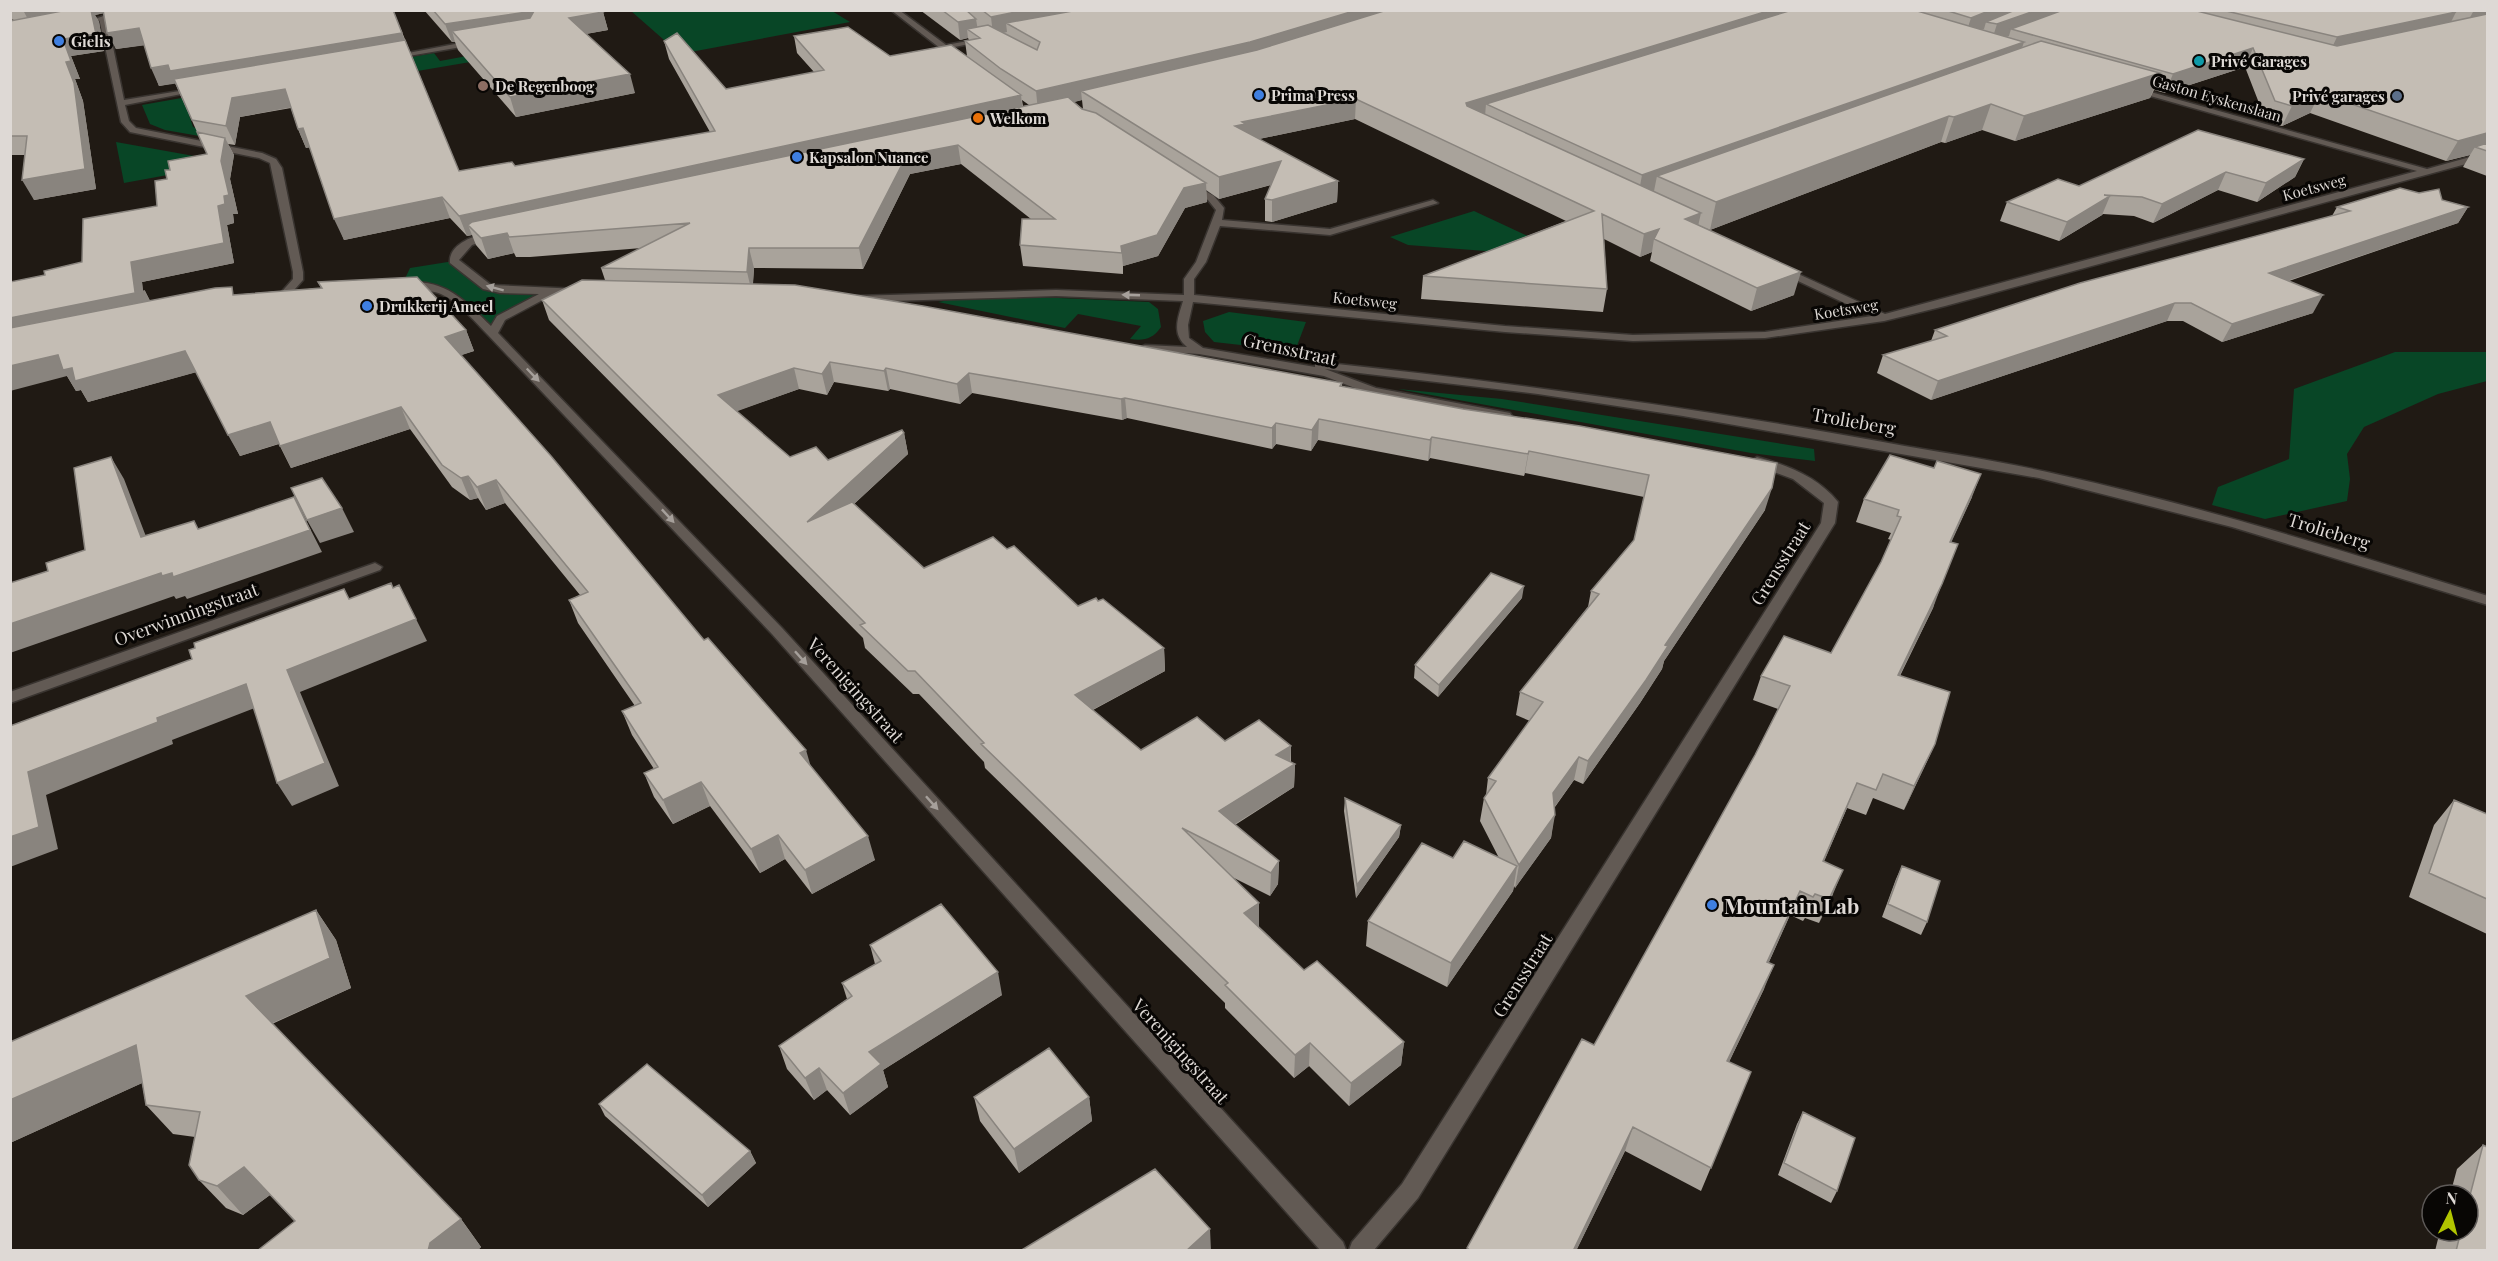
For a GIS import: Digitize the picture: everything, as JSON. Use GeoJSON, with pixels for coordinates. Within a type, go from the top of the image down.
{"type":"FeatureCollection","features":[{"type":"Feature","properties":{"kind":"street"},"geometry":{"type":"LineString","coordinates":[[71,24],[148,10]]}},
{"type":"Feature","properties":{"kind":"street"},"geometry":{"type":"LineString","coordinates":[[894,10],[963,62]]}},
{"type":"Feature","properties":{"kind":"street"},"geometry":{"type":"LineString","coordinates":[[103,18],[125,122],[133,130],[262,156],[273,161],[287,214],[298,280],[277,297],[306,294]]}},
{"type":"Feature","properties":{"kind":"street"},"geometry":{"type":"LineString","coordinates":[[945,47],[993,40],[982,34]]}},
{"type":"Feature","properties":{"kind":"street"},"geometry":{"type":"LineString","coordinates":[[384,58],[489,40]]}},
{"type":"Feature","properties":{"kind":"street","name":"Gaston Eyskenslaan"},"geometry":{"type":"LineString","coordinates":[[2122,85],[2430,172]]}},
{"type":"Feature","properties":{"kind":"street"},"geometry":{"type":"LineString","coordinates":[[120,103],[206,88]]}},
{"type":"Feature","properties":{"kind":"street","name":"Koetsweg"},"geometry":{"type":"LineString","coordinates":[[844,299],[1056,293],[1189,298],[1505,329],[1633,338],[1765,335],[1884,318],[2487,155]]}},
{"type":"Feature","properties":{"kind":"street"},"geometry":{"type":"LineString","coordinates":[[1181,179],[1210,198],[1221,210],[1218,223],[1201,261],[1189,279],[1189,298],[1182,325],[1184,339],[1200,351]]}},
{"type":"Feature","properties":{"kind":"street"},"geometry":{"type":"LineString","coordinates":[[1218,223],[1330,232],[1433,203]]}},
{"type":"Feature","properties":{"kind":"street"},"geometry":{"type":"LineString","coordinates":[[499,233],[476,238],[458,250],[454,261],[487,287],[520,292],[587,293]]}},
{"type":"Feature","properties":{"kind":"street"},"geometry":{"type":"LineString","coordinates":[[1767,262],[1884,318]]}},
{"type":"Feature","properties":{"kind":"street","name":"Verenigingstraat"},"geometry":{"type":"LineString","coordinates":[[392,286],[429,284],[446,289],[492,333],[777,631],[1335,1251]]}},
{"type":"Feature","properties":{"kind":"street"},"geometry":{"type":"LineString","coordinates":[[492,333],[501,318],[520,306],[552,292]]}},
{"type":"Feature","properties":{"kind":"street"},"geometry":{"type":"LineString","coordinates":[[930,296],[929,307],[941,309]]}},
{"type":"Feature","properties":{"kind":"street","name":"Grensstraat"},"geometry":{"type":"LineString","coordinates":[[1128,345],[1160,350],[1200,351],[1327,373],[1373,391],[1518,418]]}},
{"type":"Feature","properties":{"kind":"street","name":"Trolieberg"},"geometry":{"type":"LineString","coordinates":[[1200,351],[1474,381],[1593,397],[1842,438],[2080,483],[2202,513],[2487,601]]}},
{"type":"Feature","properties":{"kind":"street","name":"Grensstraat"},"geometry":{"type":"LineString","coordinates":[[1359,1251],[1410,1191],[1828,523],[1831,502],[1814,485],[1789,470],[1747,459]]}},
{"type":"Feature","properties":{"kind":"street","name":"Overwinningstraat"},"geometry":{"type":"LineString","coordinates":[[10,698],[375,567]]}},
{"type":"Feature","properties":{"kind":"green space"},"geometry":{"type":"Polygon","coordinates":[[[631,11],[832,11],[850,22],[680,54],[631,11]]]}},
{"type":"Feature","properties":{"kind":"green space"},"geometry":{"type":"Polygon","coordinates":[[[521,46],[529,52],[347,83],[332,89],[189,115],[193,127],[229,138],[205,137],[165,130],[150,124],[142,105],[434,53],[440,61],[521,46]]]}},
{"type":"Feature","properties":{"kind":"green space"},"geometry":{"type":"Polygon","coordinates":[[[116,142],[233,163],[124,183],[116,142]]]}},
{"type":"Feature","properties":{"kind":"green space"},"geometry":{"type":"Polygon","coordinates":[[[1474,211],[1547,245],[1524,254],[1408,245],[1390,237],[1474,211]]]}},
{"type":"Feature","properties":{"kind":"green space"},"geometry":{"type":"Polygon","coordinates":[[[454,261],[487,287],[553,292],[501,318],[492,333],[445,289],[402,285],[410,268],[454,261]]]}},
{"type":"Feature","properties":{"kind":"green space"},"geometry":{"type":"Polygon","coordinates":[[[1036,297],[1149,302],[1158,309],[1161,327],[1148,338],[1130,339],[1141,326],[1078,314],[1065,328],[938,302],[961,298],[1036,297]]]}},
{"type":"Feature","properties":{"kind":"green space"},"geometry":{"type":"Polygon","coordinates":[[[1229,312],[1306,322],[1295,351],[1214,342],[1205,332],[1203,321],[1229,312]]]}},
{"type":"Feature","properties":{"kind":"green space"},"geometry":{"type":"Polygon","coordinates":[[[2395,352],[2487,352],[2487,381],[2438,394],[2364,427],[2347,454],[2350,479],[2347,501],[2265,519],[2212,505],[2218,487],[2289,459],[2294,389],[2395,352]]]}},
{"type":"Feature","properties":{"kind":"green space"},"geometry":{"type":"Polygon","coordinates":[[[1398,389],[1502,399],[1814,449],[1815,461],[1751,453],[1398,389]]]}},
{"type":"Feature","properties":{"kind":"building"},"geometry":{"type":"Polygon","coordinates":[[[67,10],[91,10],[96,34],[63,39],[71,61],[66,62],[74,83],[85,169],[22,180],[27,136],[10,136],[10,21],[67,10]]]}},
{"type":"Feature","properties":{"kind":"building"},"geometry":{"type":"Polygon","coordinates":[[[103,10],[393,10],[402,33],[170,71],[168,65],[151,68],[139,28],[107,33],[103,10]]]}},
{"type":"Feature","properties":{"kind":"building"},"geometry":{"type":"Polygon","coordinates":[[[433,10],[601,10],[603,12],[569,18],[630,74],[510,97],[452,31],[530,18],[534,11],[445,24],[433,10]]]}},
{"type":"Feature","properties":{"kind":"building"},"geometry":{"type":"Polygon","coordinates":[[[942,10],[966,10],[976,19],[958,22],[942,10]]]}},
{"type":"Feature","properties":{"kind":"building"},"geometry":{"type":"Polygon","coordinates":[[[982,10],[1026,10],[991,17],[982,10]]]}},
{"type":"Feature","properties":{"kind":"building"},"geometry":{"type":"Polygon","coordinates":[[[1078,10],[1357,10],[1250,42],[1036,91],[1001,69],[965,41],[980,38],[967,29],[988,25],[1037,50],[1040,42],[1006,23],[1078,10]]]}},
{"type":"Feature","properties":{"kind":"building"},"geometry":{"type":"Polygon","coordinates":[[[1387,10],[1771,10],[1466,103],[1467,106],[1701,213],[1685,219],[1801,272],[1757,288],[1654,239],[1659,229],[1644,234],[1602,214],[1607,289],[1423,276],[1594,211],[1356,99],[1242,122],[1245,124],[1235,126],[1338,181],[1272,200],[1265,199],[1281,161],[1219,177],[1081,91],[1257,50],[1387,10]]]}},
{"type":"Feature","properties":{"kind":"building"},"geometry":{"type":"Polygon","coordinates":[[[1792,10],[1914,10],[2024,42],[1642,175],[1486,104],[1792,10]]]}},
{"type":"Feature","properties":{"kind":"building"},"geometry":{"type":"Polygon","coordinates":[[[1945,10],[1991,10],[1971,18],[1945,10]]]}},
{"type":"Feature","properties":{"kind":"building"},"geometry":{"type":"Polygon","coordinates":[[[2015,10],[2037,10],[1997,24],[1986,22],[2015,10]]]}},
{"type":"Feature","properties":{"kind":"building"},"geometry":{"type":"Polygon","coordinates":[[[2063,10],[2193,10],[2337,46],[2487,14],[2487,133],[2458,141],[2320,93],[2292,106],[2275,101],[2253,48],[2173,74],[2011,29],[2063,10]]]}},
{"type":"Feature","properties":{"kind":"building"},"geometry":{"type":"Polygon","coordinates":[[[2222,10],[2449,10],[2456,12],[2337,37],[2222,10]]]}},
{"type":"Feature","properties":{"kind":"building"},"geometry":{"type":"Polygon","coordinates":[[[848,27],[890,56],[951,45],[1021,95],[459,216],[442,197],[334,219],[303,128],[298,129],[285,89],[232,98],[226,126],[192,120],[174,79],[405,40],[459,171],[512,162],[515,166],[715,131],[664,41],[677,33],[726,89],[824,70],[794,36],[848,27]]]}},
{"type":"Feature","properties":{"kind":"building"},"geometry":{"type":"Polygon","coordinates":[[[2041,41],[2160,73],[2024,116],[1991,104],[1954,117],[1949,116],[1716,202],[1657,176],[2041,41]]]}},
{"type":"Feature","properties":{"kind":"building"},"geometry":{"type":"Polygon","coordinates":[[[1068,97],[1082,109],[1096,113],[1206,183],[1184,188],[1157,235],[1121,246],[1122,253],[1020,245],[1022,219],[1055,219],[958,145],[907,155],[859,248],[749,248],[747,272],[601,268],[690,223],[509,237],[507,233],[481,238],[468,225],[472,222],[1068,97]]]}},
{"type":"Feature","properties":{"kind":"building"},"geometry":{"type":"Polygon","coordinates":[[[2198,130],[2304,159],[2266,183],[2226,172],[2162,204],[2142,197],[2104,195],[2110,196],[2067,222],[2007,202],[2058,179],[2079,186],[2198,130]]]}},
{"type":"Feature","properties":{"kind":"building"},"geometry":{"type":"Polygon","coordinates":[[[197,132],[225,138],[221,161],[229,195],[224,196],[225,204],[218,206],[224,243],[131,262],[135,292],[145,291],[10,318],[10,282],[45,275],[44,271],[82,262],[83,219],[157,206],[155,181],[167,179],[165,170],[170,170],[168,161],[207,154],[197,132]]]}},
{"type":"Feature","properties":{"kind":"building"},"geometry":{"type":"Polygon","coordinates":[[[2487,143],[2487,151],[2475,147],[2487,143]]]}},
{"type":"Feature","properties":{"kind":"building"},"geometry":{"type":"Polygon","coordinates":[[[2400,188],[2419,193],[2439,189],[2442,200],[2468,207],[2269,273],[2323,295],[2232,324],[2191,303],[2175,303],[1938,381],[1883,355],[1947,336],[1935,330],[2080,283],[2350,211],[2337,207],[2400,188]]]}},
{"type":"Feature","properties":{"kind":"building"},"geometry":{"type":"Polygon","coordinates":[[[417,277],[466,330],[445,337],[551,456],[704,640],[708,638],[806,750],[800,753],[868,836],[805,870],[778,835],[751,849],[701,782],[663,800],[644,773],[658,767],[622,711],[641,703],[569,600],[588,592],[496,480],[477,487],[468,476],[461,478],[442,465],[401,407],[280,446],[270,422],[228,435],[185,351],[75,381],[72,368],[63,370],[58,355],[10,366],[10,328],[215,288],[232,287],[233,295],[322,288],[318,282],[417,277]]]}},
{"type":"Feature","properties":{"kind":"building"},"geometry":{"type":"Polygon","coordinates":[[[582,280],[795,285],[923,306],[1342,383],[1340,386],[1463,409],[1580,426],[1777,463],[1772,488],[1665,645],[1668,646],[1646,680],[1588,761],[1579,757],[1553,793],[1555,815],[1519,865],[1484,798],[1496,781],[1488,778],[1543,702],[1520,692],[1599,594],[1591,591],[1634,540],[1649,475],[1529,451],[1528,454],[1432,437],[1430,440],[1319,419],[1312,430],[1276,423],[1272,428],[1125,398],[969,373],[957,384],[886,368],[884,371],[830,362],[822,374],[794,368],[718,395],[790,457],[816,447],[828,460],[902,430],[904,433],[807,522],[852,502],[924,568],[993,537],[1007,549],[1014,546],[1078,606],[1096,598],[1098,601],[1103,599],[1164,648],[1075,695],[1141,750],[1197,717],[1225,741],[1259,720],[1291,746],[1276,755],[1295,764],[1219,811],[1279,861],[1271,873],[1182,828],[1259,903],[1244,913],[1304,970],[1317,961],[1404,1042],[1351,1083],[1310,1043],[1295,1055],[1225,985],[1228,983],[981,744],[984,743],[915,671],[908,671],[860,625],[865,623],[542,300],[582,280]]]}},
{"type":"Feature","properties":{"kind":"building"},"geometry":{"type":"Polygon","coordinates":[[[1890,455],[1934,468],[1937,461],[1981,474],[1950,542],[1958,544],[1942,584],[1898,675],[1950,692],[1935,744],[1914,786],[1883,774],[1876,790],[1857,783],[1823,861],[1843,870],[1829,899],[1815,894],[1813,897],[1800,891],[1767,962],[1774,965],[1727,1061],[1751,1072],[1711,1168],[1633,1127],[1573,1251],[1471,1251],[1467,1248],[1582,1039],[1594,1045],[1755,755],[1790,686],[1761,676],[1784,636],[1831,653],[1881,562],[1901,517],[1897,516],[1899,510],[1864,499],[1890,455]]]}},
{"type":"Feature","properties":{"kind":"building"},"geometry":{"type":"Polygon","coordinates":[[[111,457],[141,537],[194,521],[198,529],[294,497],[310,530],[173,577],[172,573],[162,576],[161,573],[10,624],[10,583],[48,571],[46,563],[85,550],[74,468],[111,457]]]}},
{"type":"Feature","properties":{"kind":"building"},"geometry":{"type":"Polygon","coordinates":[[[322,478],[342,508],[307,520],[291,488],[322,478]]]}},
{"type":"Feature","properties":{"kind":"building"},"geometry":{"type":"Polygon","coordinates":[[[1491,573],[1524,586],[1439,685],[1415,665],[1491,573]]]}},
{"type":"Feature","properties":{"kind":"building"},"geometry":{"type":"Polygon","coordinates":[[[391,583],[393,588],[399,585],[416,619],[287,670],[325,763],[277,783],[246,684],[157,718],[158,722],[28,772],[39,827],[10,837],[10,726],[192,659],[189,650],[195,648],[194,643],[344,589],[349,599],[391,583]]]}},
{"type":"Feature","properties":{"kind":"building"},"geometry":{"type":"Polygon","coordinates":[[[1345,798],[1401,825],[1357,885],[1345,798]]]}},
{"type":"Feature","properties":{"kind":"building"},"geometry":{"type":"Polygon","coordinates":[[[2454,800],[2487,814],[2487,899],[2429,873],[2454,800]]]}},
{"type":"Feature","properties":{"kind":"building"},"geometry":{"type":"Polygon","coordinates":[[[1464,841],[1517,866],[1451,963],[1368,921],[1422,843],[1453,858],[1464,841]]]}},
{"type":"Feature","properties":{"kind":"building"},"geometry":{"type":"Polygon","coordinates":[[[1902,866],[1940,881],[1927,922],[1888,904],[1902,866]]]}},
{"type":"Feature","properties":{"kind":"building"},"geometry":{"type":"Polygon","coordinates":[[[941,904],[998,972],[869,1052],[881,1064],[843,1093],[819,1068],[805,1078],[779,1046],[852,996],[842,983],[881,961],[870,945],[941,904]]]}},
{"type":"Feature","properties":{"kind":"building"},"geometry":{"type":"Polygon","coordinates":[[[316,910],[330,958],[246,996],[461,1219],[430,1243],[428,1251],[257,1251],[295,1221],[244,1167],[217,1186],[199,1180],[189,1165],[200,1112],[146,1105],[136,1045],[10,1100],[10,1042],[316,910]]]}},
{"type":"Feature","properties":{"kind":"building"},"geometry":{"type":"Polygon","coordinates":[[[1049,1048],[1089,1097],[1014,1149],[974,1097],[1049,1048]]]}},
{"type":"Feature","properties":{"kind":"building"},"geometry":{"type":"Polygon","coordinates":[[[647,1064],[750,1151],[702,1195],[599,1104],[647,1064]]]}},
{"type":"Feature","properties":{"kind":"building"},"geometry":{"type":"Polygon","coordinates":[[[1803,1112],[1855,1138],[1837,1191],[1784,1163],[1803,1112]]]}},
{"type":"Feature","properties":{"kind":"building"},"geometry":{"type":"Polygon","coordinates":[[[2483,1145],[2487,1147],[2487,1251],[2456,1251],[2458,1243],[2480,1243],[2480,1183],[2473,1183],[2483,1145]]]}},
{"type":"Feature","properties":{"kind":"building"},"geometry":{"type":"Polygon","coordinates":[[[1155,1169],[1210,1229],[1186,1251],[1020,1251],[1155,1169]]]}},
{"type":"Feature","properties":{"kind":"place","name":"Gielis"},"geometry":{"type":"Point","coordinates":[59,41]}},
{"type":"Feature","properties":{"kind":"place","name":"Privé Garages"},"geometry":{"type":"Point","coordinates":[2199,61]}},
{"type":"Feature","properties":{"kind":"place","name":"De Regenboog"},"geometry":{"type":"Point","coordinates":[483,86]}},
{"type":"Feature","properties":{"kind":"place","name":"Prima Press"},"geometry":{"type":"Point","coordinates":[1259,95]}},
{"type":"Feature","properties":{"kind":"place","name":"Privé garages"},"geometry":{"type":"Point","coordinates":[2397,96]}},
{"type":"Feature","properties":{"kind":"place","name":"Welkom"},"geometry":{"type":"Point","coordinates":[978,118]}},
{"type":"Feature","properties":{"kind":"place","name":"Kapsalon Nuance"},"geometry":{"type":"Point","coordinates":[797,157]}},
{"type":"Feature","properties":{"kind":"place","name":"Drukkerij Ameel"},"geometry":{"type":"Point","coordinates":[367,306]}},
{"type":"Feature","properties":{"kind":"place","name":"Mountain Lab"},"geometry":{"type":"Point","coordinates":[1712,905]}}]}
